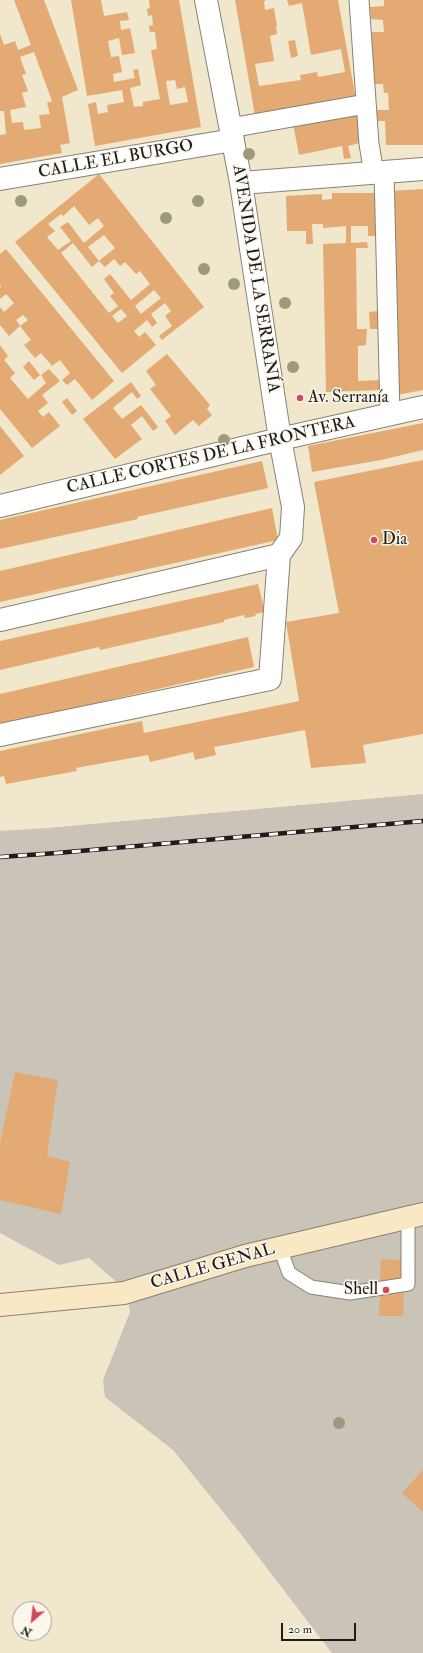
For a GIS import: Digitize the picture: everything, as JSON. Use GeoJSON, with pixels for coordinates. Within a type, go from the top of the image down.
{"type":"FeatureCollection","features":[{"type":"Feature","properties":{"kind":"main road","name":"CALLE GENAL"},"geometry":{"type":"LineString","coordinates":[[0,1305],[124,1294],[246,1256],[416,1216]]}},
{"type":"Feature","properties":{"kind":"street","name":"AVENIDA DE LA SERRANÍA"},"geometry":{"type":"LineString","coordinates":[[206,0],[241,183],[280,439],[293,507],[290,538],[279,555]]}},
{"type":"Feature","properties":{"kind":"street"},"geometry":{"type":"LineString","coordinates":[[359,0],[369,144],[379,172],[390,414]]}},
{"type":"Feature","properties":{"kind":"street"},"geometry":{"type":"LineString","coordinates":[[232,134],[366,104]]}},
{"type":"Feature","properties":{"kind":"street","name":"CALLE EL BURGO"},"geometry":{"type":"LineString","coordinates":[[0,179],[232,134]]}},
{"type":"Feature","properties":{"kind":"street"},"geometry":{"type":"LineString","coordinates":[[241,183],[423,168]]}},
{"type":"Feature","properties":{"kind":"street","name":"CALLE CORTES DE LA FRONTERA"},"geometry":{"type":"LineString","coordinates":[[0,506],[280,439],[423,407]]}},
{"type":"Feature","properties":{"kind":"street"},"geometry":{"type":"LineString","coordinates":[[0,620],[279,555],[270,679],[0,735]]}},
{"type":"Feature","properties":{"kind":"lane"},"geometry":{"type":"LineString","coordinates":[[280,1248],[289,1273],[310,1287],[350,1293],[408,1284],[416,1216]]}},
{"type":"Feature","properties":{"kind":"shaded area"},"geometry":{"type":"Polygon","coordinates":[[[423,794],[423,1653],[332,1653],[240,1533],[173,1450],[105,1397],[103,1380],[130,1312],[127,1291],[89,1258],[59,1265],[0,1233],[0,831],[423,794]]]}},
{"type":"Feature","properties":{"kind":"building"},"geometry":{"type":"Polygon","coordinates":[[[14,0],[44,0],[78,90],[62,97],[70,143],[60,145],[62,153],[0,164],[0,135],[6,134],[4,111],[0,111],[0,34],[4,45],[15,41],[18,50],[31,45],[14,0]],[[34,52],[20,57],[26,74],[22,75],[28,91],[22,93],[26,107],[10,110],[12,123],[23,122],[24,130],[41,128],[39,115],[50,114],[47,103],[52,101],[34,52]]]}},
{"type":"Feature","properties":{"kind":"building"},"geometry":{"type":"Polygon","coordinates":[[[71,0],[101,0],[104,16],[127,12],[129,20],[120,21],[121,30],[130,28],[135,53],[122,55],[119,38],[108,41],[111,57],[119,56],[122,72],[113,74],[114,82],[135,78],[133,70],[138,69],[141,85],[130,88],[134,107],[143,106],[143,102],[160,99],[151,50],[157,49],[155,32],[150,32],[149,26],[153,25],[152,15],[148,16],[147,9],[150,8],[149,0],[179,0],[201,127],[95,146],[88,104],[96,102],[98,114],[108,112],[107,105],[124,102],[122,90],[87,96],[71,0]],[[175,80],[166,81],[170,105],[188,102],[185,87],[177,89],[175,80]]]}},
{"type":"Feature","properties":{"kind":"building"},"geometry":{"type":"Polygon","coordinates":[[[235,0],[267,0],[264,1],[265,10],[274,8],[277,34],[270,36],[274,61],[255,64],[259,86],[301,80],[300,75],[317,72],[318,77],[345,72],[341,49],[311,55],[302,3],[289,6],[287,0],[338,0],[356,100],[255,116],[235,0]]]}},
{"type":"Feature","properties":{"kind":"building"},"geometry":{"type":"Polygon","coordinates":[[[384,0],[423,0],[423,145],[386,145],[385,121],[374,121],[373,110],[389,110],[388,93],[384,93],[383,84],[373,84],[372,66],[371,32],[384,32],[383,20],[371,19],[370,7],[384,6],[384,0]]]}},
{"type":"Feature","properties":{"kind":"building"},"geometry":{"type":"Polygon","coordinates":[[[295,40],[298,56],[291,58],[288,41],[295,40]]]}},
{"type":"Feature","properties":{"kind":"building"},"geometry":{"type":"Polygon","coordinates":[[[358,111],[367,155],[361,156],[359,143],[348,146],[351,158],[344,159],[342,146],[299,155],[293,124],[358,111]]]}},
{"type":"Feature","properties":{"kind":"building"},"geometry":{"type":"Polygon","coordinates":[[[99,174],[204,307],[162,340],[159,336],[172,326],[165,316],[171,311],[165,303],[151,314],[157,323],[152,327],[147,320],[134,331],[139,337],[145,332],[156,345],[122,373],[15,242],[99,174]],[[74,206],[63,216],[61,214],[48,224],[55,231],[47,237],[58,250],[71,241],[60,227],[68,222],[84,243],[104,226],[98,218],[89,225],[74,206]],[[104,235],[88,247],[99,261],[115,248],[104,235]],[[73,243],[61,253],[109,313],[118,306],[110,296],[114,293],[104,279],[110,274],[131,300],[150,284],[140,271],[136,274],[125,262],[120,266],[114,259],[105,267],[99,261],[92,267],[73,243]],[[154,290],[135,306],[141,314],[161,298],[154,290]],[[121,309],[112,316],[118,323],[127,316],[121,309]]]}},
{"type":"Feature","properties":{"kind":"building"},"geometry":{"type":"Polygon","coordinates":[[[423,189],[423,390],[397,395],[391,191],[423,189]]]}},
{"type":"Feature","properties":{"kind":"building"},"geometry":{"type":"Polygon","coordinates":[[[332,193],[379,193],[376,206],[376,236],[368,236],[368,226],[351,226],[351,243],[367,242],[368,248],[356,248],[357,329],[367,329],[366,345],[358,346],[358,381],[379,380],[379,390],[326,392],[323,244],[346,243],[346,226],[323,228],[323,224],[312,224],[313,244],[306,244],[306,231],[287,231],[286,196],[322,194],[322,200],[332,199],[332,193]]]}},
{"type":"Feature","properties":{"kind":"building"},"geometry":{"type":"Polygon","coordinates":[[[6,249],[114,381],[92,400],[75,379],[67,385],[62,380],[70,373],[60,360],[52,366],[41,353],[35,358],[24,345],[31,340],[20,326],[9,336],[0,325],[0,307],[4,312],[14,303],[6,294],[0,299],[0,254],[6,249]],[[23,315],[16,320],[20,326],[28,320],[23,315]]]}},
{"type":"Feature","properties":{"kind":"building"},"geometry":{"type":"Polygon","coordinates":[[[378,311],[378,329],[370,329],[369,312],[378,311]]]}},
{"type":"Feature","properties":{"kind":"building"},"geometry":{"type":"Polygon","coordinates":[[[0,345],[8,356],[4,360],[15,373],[10,378],[28,399],[46,383],[41,375],[49,369],[60,381],[42,395],[48,403],[38,411],[43,417],[49,412],[60,426],[32,448],[0,409],[0,345]]]}},
{"type":"Feature","properties":{"kind":"building"},"geometry":{"type":"Polygon","coordinates":[[[167,354],[210,405],[207,409],[212,415],[199,426],[193,420],[175,435],[165,421],[171,416],[150,389],[156,385],[146,371],[167,354]]]}},
{"type":"Feature","properties":{"kind":"building"},"geometry":{"type":"Polygon","coordinates":[[[29,361],[40,375],[34,380],[23,367],[29,361]]]}},
{"type":"Feature","properties":{"kind":"building"},"geometry":{"type":"Polygon","coordinates":[[[131,382],[141,396],[137,399],[132,392],[113,408],[122,419],[141,405],[158,427],[153,431],[142,416],[131,425],[142,439],[115,459],[83,419],[131,382]]]}},
{"type":"Feature","properties":{"kind":"building"},"geometry":{"type":"Polygon","coordinates":[[[67,398],[77,411],[72,415],[62,402],[67,398]]]}},
{"type":"Feature","properties":{"kind":"building"},"geometry":{"type":"Polygon","coordinates":[[[423,423],[423,450],[381,460],[312,472],[308,446],[423,423]]]}},
{"type":"Feature","properties":{"kind":"building"},"geometry":{"type":"Polygon","coordinates":[[[0,426],[24,456],[0,475],[0,426]]]}},
{"type":"Feature","properties":{"kind":"building"},"geometry":{"type":"Polygon","coordinates":[[[423,460],[423,734],[363,745],[366,763],[311,768],[305,730],[214,747],[216,755],[195,760],[193,752],[150,762],[148,755],[76,768],[77,771],[6,784],[4,776],[0,777],[0,751],[142,721],[144,733],[299,701],[286,622],[339,613],[314,482],[423,460]]]}},
{"type":"Feature","properties":{"kind":"building"},"geometry":{"type":"Polygon","coordinates":[[[262,461],[268,488],[137,517],[138,519],[0,549],[0,520],[262,461]]]}},
{"type":"Feature","properties":{"kind":"building"},"geometry":{"type":"Polygon","coordinates":[[[272,508],[278,540],[0,602],[0,571],[272,508]]]}},
{"type":"Feature","properties":{"kind":"building"},"geometry":{"type":"Polygon","coordinates":[[[258,584],[265,612],[255,614],[256,616],[245,618],[244,615],[224,620],[224,622],[100,650],[99,647],[0,670],[0,641],[258,584]]]}},
{"type":"Feature","properties":{"kind":"building"},"geometry":{"type":"Polygon","coordinates":[[[248,637],[254,667],[0,725],[0,694],[248,637]]]}},
{"type":"Feature","properties":{"kind":"building"},"geometry":{"type":"Polygon","coordinates":[[[15,1072],[58,1080],[47,1156],[70,1162],[61,1214],[0,1200],[0,1144],[15,1072]]]}},
{"type":"Feature","properties":{"kind":"building"},"geometry":{"type":"Polygon","coordinates":[[[381,1259],[405,1260],[403,1316],[379,1316],[381,1259]]]}},
{"type":"Feature","properties":{"kind":"building"},"geometry":{"type":"Polygon","coordinates":[[[423,1470],[423,1512],[402,1493],[423,1470]]]}},
{"type":"Feature","properties":{"kind":"railway"},"geometry":{"type":"LineString","coordinates":[[0,857],[423,821]]}},
{"type":"Feature","properties":{"kind":"place","name":"Av. Serranía"},"geometry":{"type":"Point","coordinates":[300,398]}},
{"type":"Feature","properties":{"kind":"place","name":"Dia"},"geometry":{"type":"Point","coordinates":[374,540]}},
{"type":"Feature","properties":{"kind":"place","name":"Shell"},"geometry":{"type":"Point","coordinates":[386,1290]}}]}
